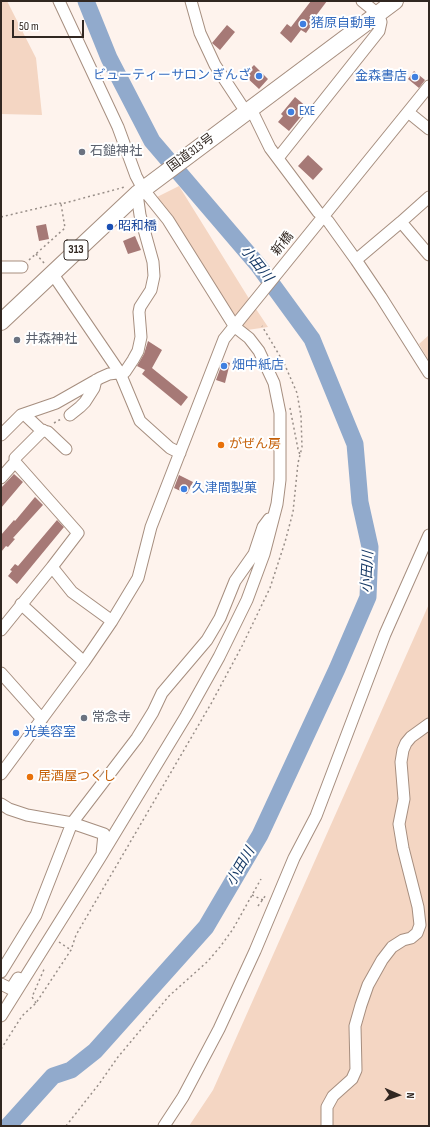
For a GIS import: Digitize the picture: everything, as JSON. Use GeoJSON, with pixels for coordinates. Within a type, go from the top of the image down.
{"type":"FeatureCollection","features":[{"type":"Feature","properties":{"kind":"highway","name":"国道313号"},"geometry":{"type":"LineString","coordinates":[[1,322],[144,188],[395,1]]}},
{"type":"Feature","properties":{"kind":"street"},"geometry":{"type":"LineString","coordinates":[[1,1016],[101,856],[186,716],[219,657],[247,600],[264,554],[277,504],[280,480],[280,412],[274,384],[259,351],[237,324],[168,220],[136,176],[118,127],[59,1]]}},
{"type":"Feature","properties":{"kind":"street"},"geometry":{"type":"LineString","coordinates":[[191,1],[200,33],[215,65],[270,148],[318,212],[321,219],[356,260],[382,297],[429,373]]}},
{"type":"Feature","properties":{"kind":"street"},"geometry":{"type":"LineString","coordinates":[[278,158],[379,31],[381,22],[378,14],[362,1]]}},
{"type":"Feature","properties":{"kind":"street","name":"新橋"},"geometry":{"type":"LineString","coordinates":[[1,774],[84,662],[112,621],[138,578],[150,527],[224,339],[429,86]]}},
{"type":"Feature","properties":{"kind":"street"},"geometry":{"type":"LineString","coordinates":[[408,112],[429,130]]}},
{"type":"Feature","properties":{"kind":"street"},"geometry":{"type":"LineString","coordinates":[[1,435],[24,414],[56,403],[96,380],[114,372],[125,372],[138,351],[141,337],[140,307],[151,290],[154,276],[153,262],[140,215],[144,188]]}},
{"type":"Feature","properties":{"kind":"street"},"geometry":{"type":"LineString","coordinates":[[356,260],[429,197]]}},
{"type":"Feature","properties":{"kind":"street"},"geometry":{"type":"LineString","coordinates":[[401,222],[429,255]]}},
{"type":"Feature","properties":{"kind":"street"},"geometry":{"type":"LineString","coordinates":[[1,267],[22,267]]}},
{"type":"Feature","properties":{"kind":"street"},"geometry":{"type":"LineString","coordinates":[[52,273],[120,372],[140,421],[170,448],[180,453]]}},
{"type":"Feature","properties":{"kind":"street"},"geometry":{"type":"LineString","coordinates":[[70,415],[86,402],[94,388],[96,380]]}},
{"type":"Feature","properties":{"kind":"street"},"geometry":{"type":"LineString","coordinates":[[24,414],[43,430],[48,432],[66,449]]}},
{"type":"Feature","properties":{"kind":"street"},"geometry":{"type":"LineString","coordinates":[[1,478],[15,462],[15,458],[43,430]]}},
{"type":"Feature","properties":{"kind":"street"},"geometry":{"type":"LineString","coordinates":[[1,630],[78,533],[15,462]]}},
{"type":"Feature","properties":{"kind":"street"},"geometry":{"type":"LineString","coordinates":[[1,972],[36,915],[72,823],[137,738],[153,712],[162,693],[207,640],[220,618],[235,582],[254,554],[264,527],[277,504]]}},
{"type":"Feature","properties":{"kind":"street"},"geometry":{"type":"LineString","coordinates":[[164,1126],[183,1097],[219,1029],[255,951],[294,858],[316,816],[385,634],[429,535]]}},
{"type":"Feature","properties":{"kind":"street"},"geometry":{"type":"LineString","coordinates":[[52,567],[72,592],[112,621]]}},
{"type":"Feature","properties":{"kind":"street"},"geometry":{"type":"LineString","coordinates":[[21,604],[84,662]]}},
{"type":"Feature","properties":{"kind":"street"},"geometry":{"type":"LineString","coordinates":[[1,673],[42,719]]}},
{"type":"Feature","properties":{"kind":"street"},"geometry":{"type":"LineString","coordinates":[[327,1126],[327,1107],[333,1096],[352,1079],[356,1070],[355,1026],[368,985],[382,960],[392,947],[403,940],[411,938],[417,933],[420,925],[418,906],[402,848],[399,824],[404,798],[401,762],[406,743],[411,737],[429,724]]}},
{"type":"Feature","properties":{"kind":"street"},"geometry":{"type":"LineString","coordinates":[[1,804],[9,809],[27,815],[72,823],[104,834],[101,856]]}},
{"type":"Feature","properties":{"kind":"street"},"geometry":{"type":"LineString","coordinates":[[1,984],[11,989],[35,953],[43,951]]}},
{"type":"Feature","properties":{"kind":"path"},"geometry":{"type":"LineString","coordinates":[[1,217],[61,204],[130,186],[144,188]]}},
{"type":"Feature","properties":{"kind":"path"},"geometry":{"type":"LineString","coordinates":[[22,267],[66,228],[61,204]]}},
{"type":"Feature","properties":{"kind":"path"},"geometry":{"type":"LineString","coordinates":[[54,423],[70,415]]}},
{"type":"Feature","properties":{"kind":"path"},"geometry":{"type":"LineString","coordinates":[[158,787],[162,789]]}},
{"type":"Feature","properties":{"kind":"path"},"geometry":{"type":"LineString","coordinates":[[66,1126],[118,1057],[169,996],[207,962],[220,947],[233,929],[261,879]]}},
{"type":"Feature","properties":{"kind":"path"},"geometry":{"type":"LineString","coordinates":[[252,895],[263,900]]}},
{"type":"Feature","properties":{"kind":"path"},"geometry":{"type":"LineString","coordinates":[[56,940],[71,950]]}},
{"type":"Feature","properties":{"kind":"path"},"geometry":{"type":"LineString","coordinates":[[36,1003],[32,997],[45,967],[43,951]]}},
{"type":"Feature","properties":{"kind":"shaded area"},"geometry":{"type":"Polygon","coordinates":[[[1,1],[7,1],[36,58],[42,115],[1,114],[1,1]]]}},
{"type":"Feature","properties":{"kind":"shaded area"},"geometry":{"type":"Polygon","coordinates":[[[179,186],[268,327],[247,330],[234,315],[157,197],[179,186]]]}},
{"type":"Feature","properties":{"kind":"shaded area"},"geometry":{"type":"Polygon","coordinates":[[[429,335],[429,361],[419,344],[429,335]]]}},
{"type":"Feature","properties":{"kind":"shaded area"},"geometry":{"type":"Polygon","coordinates":[[[429,604],[429,1126],[189,1126],[213,1090],[429,604]]]}},
{"type":"Feature","properties":{"kind":"building"},"geometry":{"type":"Polygon","coordinates":[[[311,1],[327,1],[312,21],[313,23],[306,33],[301,30],[291,43],[280,33],[287,24],[291,27],[311,1]]]}},
{"type":"Feature","properties":{"kind":"building"},"geometry":{"type":"Polygon","coordinates":[[[227,25],[235,32],[220,50],[212,43],[227,25]]]}},
{"type":"Feature","properties":{"kind":"building"},"geometry":{"type":"Polygon","coordinates":[[[254,65],[268,79],[259,89],[244,75],[254,65]]]}},
{"type":"Feature","properties":{"kind":"building"},"geometry":{"type":"Polygon","coordinates":[[[414,71],[425,80],[419,88],[408,79],[414,71]]]}},
{"type":"Feature","properties":{"kind":"building"},"geometry":{"type":"Polygon","coordinates":[[[295,97],[308,108],[289,131],[278,122],[283,116],[281,114],[295,97]]]}},
{"type":"Feature","properties":{"kind":"building"},"geometry":{"type":"Polygon","coordinates":[[[308,155],[323,169],[313,180],[298,166],[308,155]]]}},
{"type":"Feature","properties":{"kind":"building"},"geometry":{"type":"Polygon","coordinates":[[[46,224],[49,239],[39,241],[36,226],[46,224]]]}},
{"type":"Feature","properties":{"kind":"building"},"geometry":{"type":"Polygon","coordinates":[[[135,236],[141,250],[128,254],[123,241],[135,236]]]}},
{"type":"Feature","properties":{"kind":"building"},"geometry":{"type":"Polygon","coordinates":[[[148,341],[162,350],[152,368],[188,397],[181,406],[142,374],[145,370],[137,366],[144,354],[148,341]]]}},
{"type":"Feature","properties":{"kind":"building"},"geometry":{"type":"Polygon","coordinates":[[[223,361],[230,363],[225,383],[216,380],[223,361]]]}},
{"type":"Feature","properties":{"kind":"building"},"geometry":{"type":"Polygon","coordinates":[[[14,474],[23,482],[1,508],[1,488],[14,474]]]}},
{"type":"Feature","properties":{"kind":"building"},"geometry":{"type":"Polygon","coordinates":[[[179,475],[193,482],[187,494],[174,488],[179,475]]]}},
{"type":"Feature","properties":{"kind":"building"},"geometry":{"type":"Polygon","coordinates":[[[35,497],[43,505],[13,538],[15,539],[8,547],[6,546],[1,552],[1,535],[35,497]]]}},
{"type":"Feature","properties":{"kind":"building"},"geometry":{"type":"Polygon","coordinates":[[[57,520],[64,527],[17,584],[8,576],[12,571],[10,570],[15,564],[18,566],[57,520]]]}},
{"type":"Feature","properties":{"kind":"waterway","name":"小田川"},"geometry":{"type":"LineString","coordinates":[[8,1126],[53,1076],[71,1070],[95,1051],[206,927],[260,835],[337,669],[368,597],[370,547],[360,502],[355,444],[312,339],[258,265],[152,141],[109,58],[86,1]]}},
{"type":"Feature","properties":{"kind":"place","name":"猪原自動車"},"geometry":{"type":"Point","coordinates":[303,24]}},
{"type":"Feature","properties":{"kind":"place","name":"ビューティーサロン ぎんざ"},"geometry":{"type":"Point","coordinates":[259,76]}},
{"type":"Feature","properties":{"kind":"place","name":"金森書店"},"geometry":{"type":"Point","coordinates":[415,77]}},
{"type":"Feature","properties":{"kind":"place","name":"EXE"},"geometry":{"type":"Point","coordinates":[291,112]}},
{"type":"Feature","properties":{"kind":"place","name":"石鎚神社"},"geometry":{"type":"Point","coordinates":[82,152]}},
{"type":"Feature","properties":{"kind":"place","name":"昭和橋"},"geometry":{"type":"Point","coordinates":[110,227]}},
{"type":"Feature","properties":{"kind":"place","name":"井森神社"},"geometry":{"type":"Point","coordinates":[17,340]}},
{"type":"Feature","properties":{"kind":"place","name":"畑中紙店"},"geometry":{"type":"Point","coordinates":[224,366]}},
{"type":"Feature","properties":{"kind":"place","name":"がぜん房"},"geometry":{"type":"Point","coordinates":[221,445]}},
{"type":"Feature","properties":{"kind":"place","name":"久津間製菓"},"geometry":{"type":"Point","coordinates":[184,489]}},
{"type":"Feature","properties":{"kind":"place","name":"常念寺"},"geometry":{"type":"Point","coordinates":[84,718]}},
{"type":"Feature","properties":{"kind":"place","name":"光美容室"},"geometry":{"type":"Point","coordinates":[16,733]}},
{"type":"Feature","properties":{"kind":"place","name":"居酒屋つくし"},"geometry":{"type":"Point","coordinates":[30,777]}}]}
